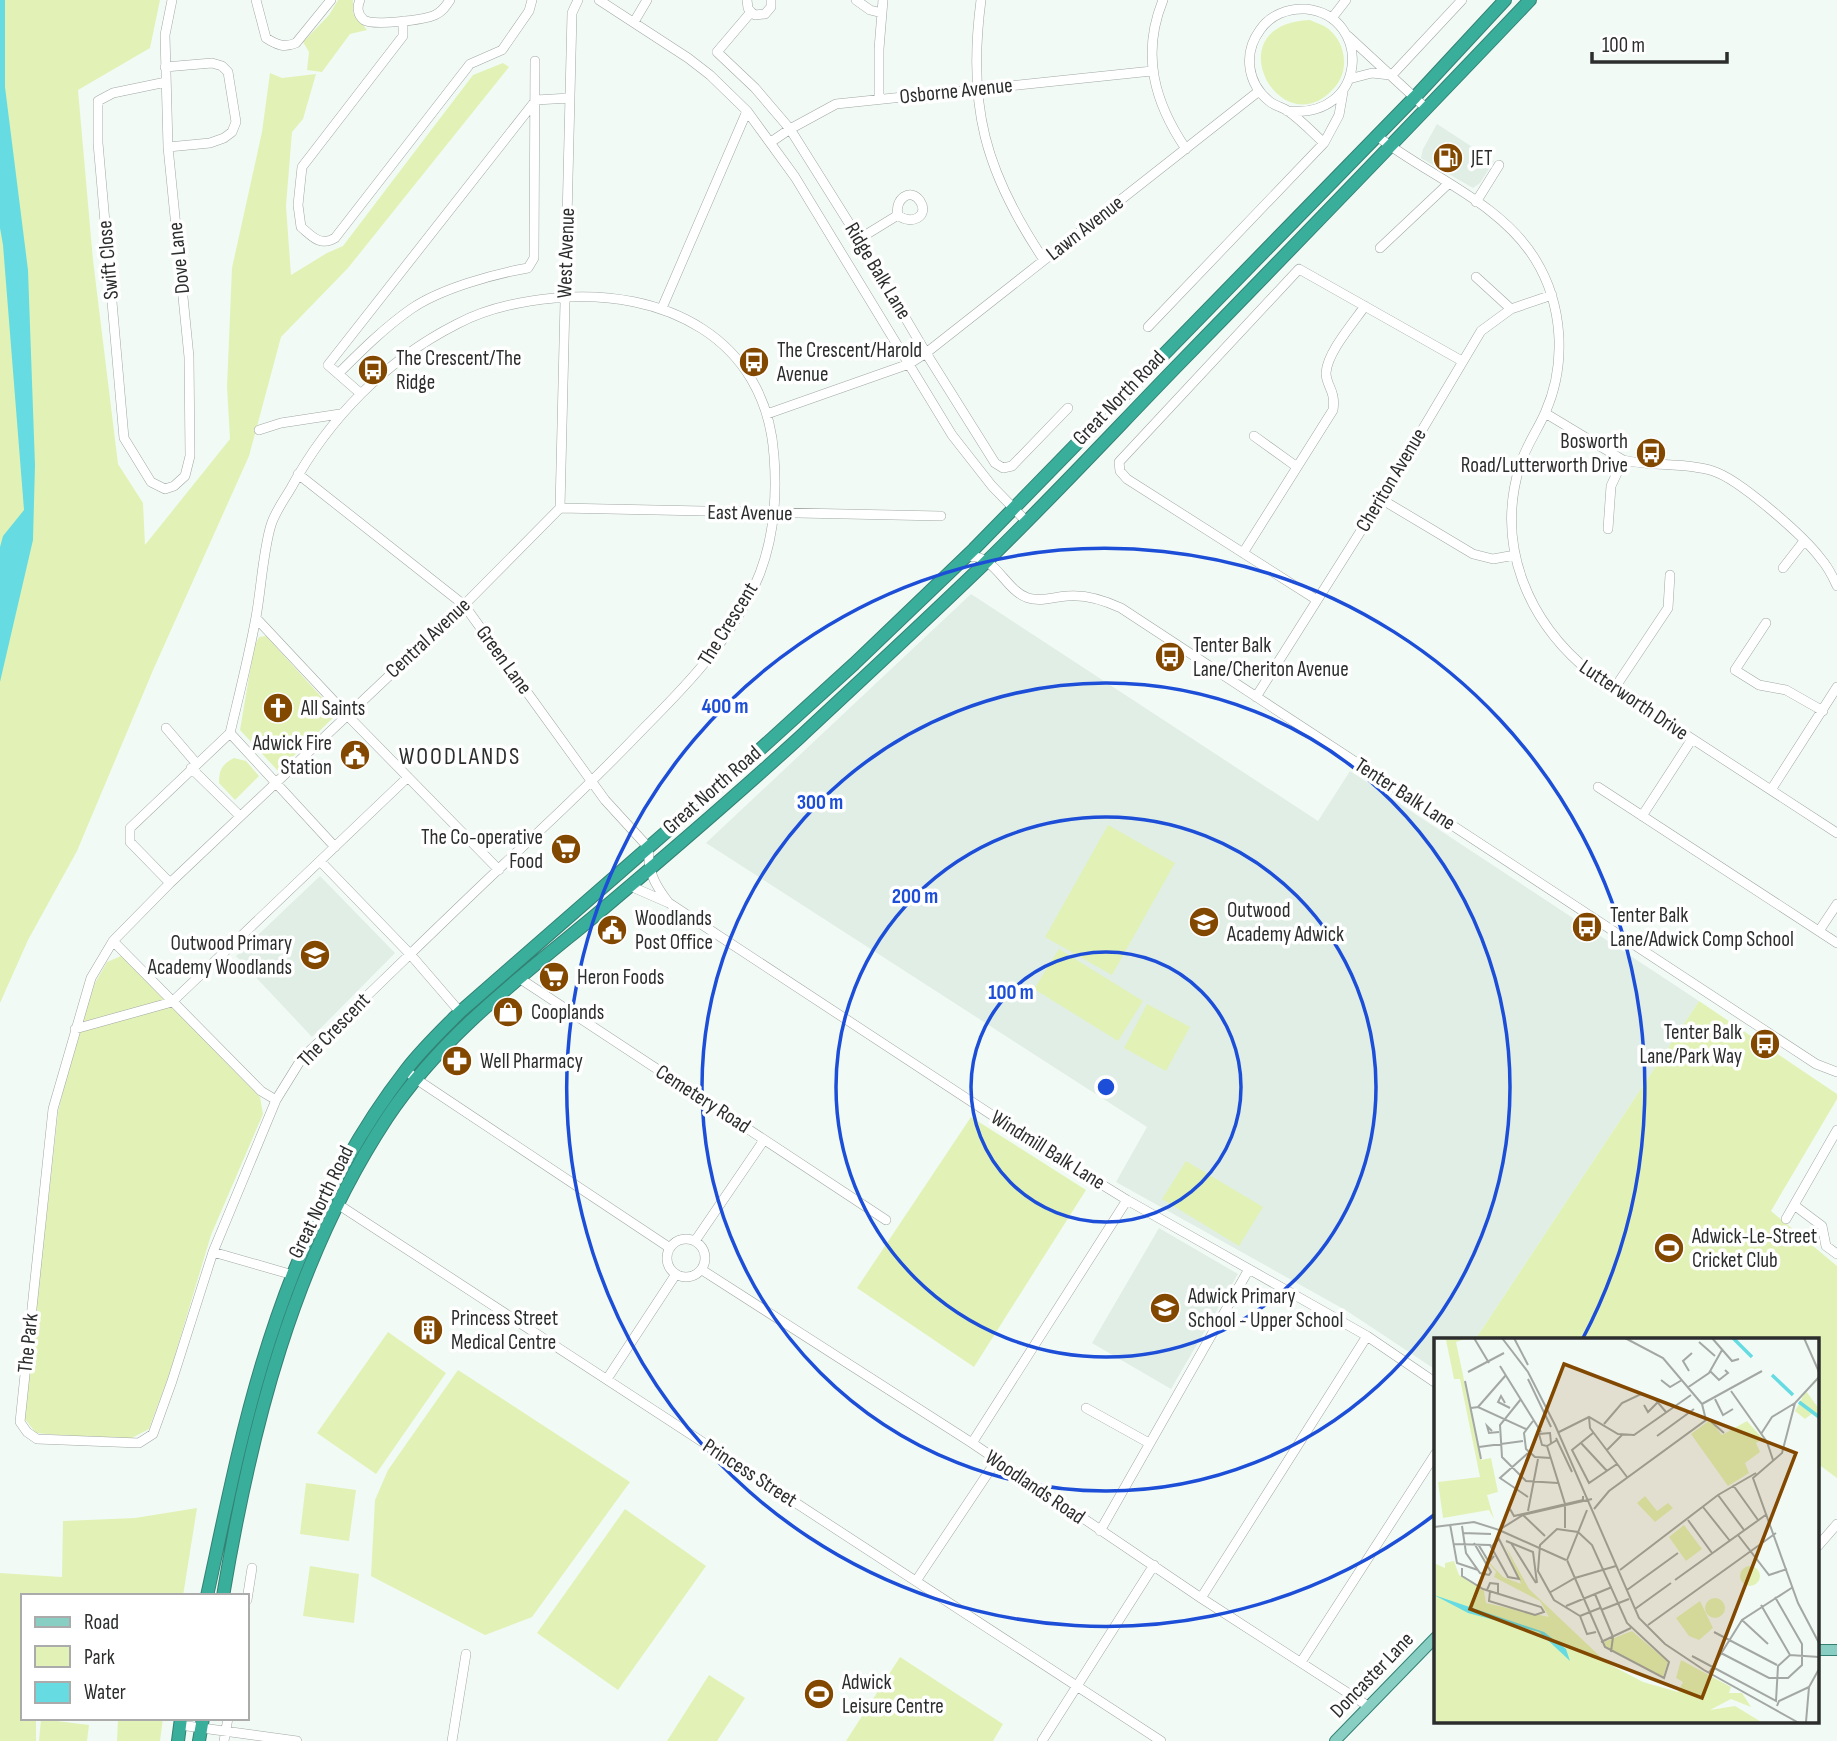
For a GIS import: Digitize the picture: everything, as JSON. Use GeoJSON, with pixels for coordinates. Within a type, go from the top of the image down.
{"type":"FeatureCollection","features":[{"type":"Feature","properties":{"kind":"highway","name":"Great North Road"},"geometry":{"type":"LineString","coordinates":[[223,1594],[239,1506],[271,1379],[302,1286],[339,1205],[426,1046],[460,1012],[649,848],[854,664],[965,557],[1415,97],[1504,0]]}},
{"type":"Feature","properties":{"kind":"highway","name":"Great North Road"},"geometry":{"type":"LineString","coordinates":[[207,1594],[254,1392],[276,1319],[293,1275],[347,1163],[371,1120],[411,1074],[445,1047],[519,978],[757,777],[987,561],[1530,0]]}},
{"type":"Feature","properties":{"kind":"highway"},"geometry":{"type":"LineString","coordinates":[[178,1741],[181,1722]]}},
{"type":"Feature","properties":{"kind":"main road","name":"Doncaster Lane"},"geometry":{"type":"LineString","coordinates":[[1335,1741],[1434,1639]]}},
{"type":"Feature","properties":{"kind":"street","name":"Dove Lane"},"geometry":{"type":"LineString","coordinates":[[151,482],[165,489],[174,486],[186,476],[190,456],[188,357],[168,147],[165,35],[172,0]]}},
{"type":"Feature","properties":{"kind":"street"},"geometry":{"type":"LineString","coordinates":[[256,0],[266,38],[277,45],[289,46],[296,43],[331,0]]}},
{"type":"Feature","properties":{"kind":"street"},"geometry":{"type":"LineString","coordinates":[[360,0],[357,7],[360,17],[365,21],[403,21],[433,16],[450,0]]}},
{"type":"Feature","properties":{"kind":"street"},"geometry":{"type":"LineString","coordinates":[[403,21],[402,36],[302,167],[298,205],[301,227],[318,241],[328,242],[335,237],[470,64],[502,50],[529,12],[532,0]]}},
{"type":"Feature","properties":{"kind":"street","name":"West Avenue"},"geometry":{"type":"LineString","coordinates":[[560,508],[572,13],[578,0]]}},
{"type":"Feature","properties":{"kind":"street","name":"Ridge Balk Lane"},"geometry":{"type":"LineString","coordinates":[[598,0],[688,58],[747,111],[795,177],[964,452],[1027,521]]}},
{"type":"Feature","properties":{"kind":"street"},"geometry":{"type":"LineString","coordinates":[[634,22],[647,0]]}},
{"type":"Feature","properties":{"kind":"street"},"geometry":{"type":"LineString","coordinates":[[747,0],[751,12]]}},
{"type":"Feature","properties":{"kind":"street","name":"Ridge Balk Lane"},"geometry":{"type":"LineString","coordinates":[[771,0],[771,7],[765,14],[755,15],[751,12],[718,52],[755,88],[790,129],[995,463],[1003,468],[1012,466],[1068,408]]}},
{"type":"Feature","properties":{"kind":"street"},"geometry":{"type":"LineString","coordinates":[[856,0],[870,10],[881,13]]}},
{"type":"Feature","properties":{"kind":"street"},"geometry":{"type":"LineString","coordinates":[[879,99],[878,49],[883,0]]}},
{"type":"Feature","properties":{"kind":"street"},"geometry":{"type":"LineString","coordinates":[[981,0],[976,41],[976,89],[984,135],[998,180],[1018,222],[1044,260]]}},
{"type":"Feature","properties":{"kind":"street"},"geometry":{"type":"LineString","coordinates":[[1163,0],[1157,14],[1152,42],[1152,71],[1158,99],[1169,125],[1186,149]]}},
{"type":"Feature","properties":{"kind":"street"},"geometry":{"type":"LineString","coordinates":[[1332,18],[1346,0]]}},
{"type":"Feature","properties":{"kind":"street"},"geometry":{"type":"LineString","coordinates":[[1392,75],[1462,0]]}},
{"type":"Feature","properties":{"kind":"street"},"geometry":{"type":"LineString","coordinates":[[1347,35],[1353,62],[1343,92],[1333,102],[1303,113],[1287,111],[1271,104],[1259,91],[1251,75],[1249,57],[1254,39],[1264,24],[1279,13],[1297,9],[1315,10],[1332,18],[1427,109]]}},
{"type":"Feature","properties":{"kind":"street"},"geometry":{"type":"LineString","coordinates":[[338,374],[370,342],[413,307],[496,274],[528,268],[534,258],[536,61]]}},
{"type":"Feature","properties":{"kind":"street"},"geometry":{"type":"LineString","coordinates":[[165,67],[212,63],[222,66],[228,72],[236,122],[232,132],[224,138],[210,143],[168,147]]}},
{"type":"Feature","properties":{"kind":"street","name":"Osborne Avenue"},"geometry":{"type":"LineString","coordinates":[[771,142],[836,104],[1152,71]]}},
{"type":"Feature","properties":{"kind":"street"},"geometry":{"type":"LineString","coordinates":[[1349,79],[1372,73],[1392,75]]}},
{"type":"Feature","properties":{"kind":"street","name":"Swift Close"},"geometry":{"type":"LineString","coordinates":[[151,482],[124,438],[97,143],[98,101],[113,93],[166,82]]}},
{"type":"Feature","properties":{"kind":"street","name":"Lawn Avenue"},"geometry":{"type":"LineString","coordinates":[[767,414],[909,364],[926,353],[1259,91]]}},
{"type":"Feature","properties":{"kind":"street","name":"Great North Road"},"geometry":{"type":"LineString","coordinates":[[1148,327],[1324,143],[1339,116],[1343,92]]}},
{"type":"Feature","properties":{"kind":"street"},"geometry":{"type":"LineString","coordinates":[[360,393],[328,365],[536,100],[570,98]]}},
{"type":"Feature","properties":{"kind":"street"},"geometry":{"type":"LineString","coordinates":[[663,308],[747,111]]}},
{"type":"Feature","properties":{"kind":"street"},"geometry":{"type":"LineString","coordinates":[[1287,111],[1324,143]]}},
{"type":"Feature","properties":{"kind":"street","name":"Lutterworth Drive"},"geometry":{"type":"LineString","coordinates":[[1377,136],[1476,202],[1517,234],[1536,260],[1552,295],[1559,327],[1559,359],[1553,390],[1545,413],[1529,440],[1513,497],[1515,555],[1523,584],[1536,612],[1552,636],[1572,657],[1614,689],[1837,833]]}},
{"type":"Feature","properties":{"kind":"street"},"geometry":{"type":"LineString","coordinates":[[1476,202],[1499,165]]}},
{"type":"Feature","properties":{"kind":"street"},"geometry":{"type":"LineString","coordinates":[[1380,248],[1448,184]]}},
{"type":"Feature","properties":{"kind":"street"},"geometry":{"type":"LineString","coordinates":[[859,239],[898,215]]}},
{"type":"Feature","properties":{"kind":"street"},"geometry":{"type":"LineString","coordinates":[[1317,600],[1127,480],[1120,471],[1119,462],[1298,269],[1462,361]]}},
{"type":"Feature","properties":{"kind":"street"},"geometry":{"type":"LineString","coordinates":[[1476,277],[1511,309]]}},
{"type":"Feature","properties":{"kind":"street","name":"Cheriton Avenue"},"geometry":{"type":"LineString","coordinates":[[1255,696],[1381,499],[1481,331],[1511,309],[1552,295]]}},
{"type":"Feature","properties":{"kind":"street","name":"The Crescent"},"geometry":{"type":"LineString","coordinates":[[230,733],[256,618],[271,525],[298,474],[340,414],[360,393],[419,346],[460,322],[531,300],[565,297],[632,300],[663,308],[708,332],[729,350],[756,388],[767,414],[775,467],[774,513],[769,546],[759,575],[724,639],[695,676],[592,782],[302,1058],[276,1100]]}},
{"type":"Feature","properties":{"kind":"street"},"geometry":{"type":"LineString","coordinates":[[1242,553],[1333,410],[1335,397],[1326,375],[1330,358],[1365,306]]}},
{"type":"Feature","properties":{"kind":"street"},"geometry":{"type":"LineString","coordinates":[[1545,413],[1623,460],[1693,467],[1729,477],[1804,541],[1821,559],[1837,586]]}},
{"type":"Feature","properties":{"kind":"street"},"geometry":{"type":"LineString","coordinates":[[259,430],[281,423],[340,414]]}},
{"type":"Feature","properties":{"kind":"street"},"geometry":{"type":"LineString","coordinates":[[1254,436],[1297,467]]}},
{"type":"Feature","properties":{"kind":"street"},"geometry":{"type":"LineString","coordinates":[[1608,529],[1611,486],[1623,460]]}},
{"type":"Feature","properties":{"kind":"street","name":"Green Lane"},"geometry":{"type":"LineString","coordinates":[[298,474],[464,606],[592,782],[649,848]]}},
{"type":"Feature","properties":{"kind":"street"},"geometry":{"type":"LineString","coordinates":[[1381,499],[1473,554],[1493,559],[1515,555]]}},
{"type":"Feature","properties":{"kind":"street","name":"East Avenue"},"geometry":{"type":"LineString","coordinates":[[560,508],[941,516]]}},
{"type":"Feature","properties":{"kind":"street","name":"Central Avenue"},"geometry":{"type":"LineString","coordinates":[[113,941],[275,782],[464,606],[560,508]]}},
{"type":"Feature","properties":{"kind":"street"},"geometry":{"type":"LineString","coordinates":[[984,538],[987,561]]}},
{"type":"Feature","properties":{"kind":"street"},"geometry":{"type":"LineString","coordinates":[[1783,568],[1804,541]]}},
{"type":"Feature","properties":{"kind":"street"},"geometry":{"type":"LineString","coordinates":[[965,557],[974,555],[987,561]]}},
{"type":"Feature","properties":{"kind":"street","name":"Tenter Balk Lane"},"geometry":{"type":"LineString","coordinates":[[987,561],[1018,593],[1029,598],[1043,600],[1083,596],[1103,600],[1121,608],[1816,1064],[1837,1072]]}},
{"type":"Feature","properties":{"kind":"street"},"geometry":{"type":"LineString","coordinates":[[1614,689],[1668,608],[1670,575]]}},
{"type":"Feature","properties":{"kind":"street"},"geometry":{"type":"LineString","coordinates":[[256,618],[499,870]]}},
{"type":"Feature","properties":{"kind":"street"},"geometry":{"type":"LineString","coordinates":[[1766,623],[1735,670],[1759,685],[1786,690],[1823,711]]}},
{"type":"Feature","properties":{"kind":"street"},"geometry":{"type":"LineString","coordinates":[[1771,790],[1837,687]]}},
{"type":"Feature","properties":{"kind":"street"},"geometry":{"type":"LineString","coordinates":[[166,728],[194,765],[240,816]]}},
{"type":"Feature","properties":{"kind":"street"},"geometry":{"type":"LineString","coordinates":[[170,883],[130,842],[130,828],[230,733],[335,847]]}},
{"type":"Feature","properties":{"kind":"street"},"geometry":{"type":"LineString","coordinates":[[1642,816],[1692,739]]}},
{"type":"Feature","properties":{"kind":"street"},"geometry":{"type":"LineString","coordinates":[[75,1029],[172,1002],[408,777]]}},
{"type":"Feature","properties":{"kind":"street"},"geometry":{"type":"LineString","coordinates":[[1598,786],[1837,943]]}},
{"type":"Feature","properties":{"kind":"street"},"geometry":{"type":"LineString","coordinates":[[649,848],[649,870]]}},
{"type":"Feature","properties":{"kind":"street"},"geometry":{"type":"LineString","coordinates":[[320,861],[410,954],[460,1012]]}},
{"type":"Feature","properties":{"kind":"street","name":"Windmill Balk Lane"},"geometry":{"type":"LineString","coordinates":[[649,870],[655,885],[669,903]]}},
{"type":"Feature","properties":{"kind":"street","name":"Windmill Balk Lane"},"geometry":{"type":"LineString","coordinates":[[630,886],[669,903],[1127,1200],[1367,1336],[1434,1382]]}},
{"type":"Feature","properties":{"kind":"street"},"geometry":{"type":"LineString","coordinates":[[1819,931],[1837,904]]}},
{"type":"Feature","properties":{"kind":"street"},"geometry":{"type":"LineString","coordinates":[[113,941],[261,1091],[276,1100]]}},
{"type":"Feature","properties":{"kind":"street","name":"The Park"},"geometry":{"type":"LineString","coordinates":[[113,941],[91,978],[53,1109],[20,1422],[27,1432],[37,1439],[139,1443],[153,1434],[213,1252],[276,1100]]}},
{"type":"Feature","properties":{"kind":"street","name":"Cemetery Road"},"geometry":{"type":"LineString","coordinates":[[519,978],[886,1220]]}},
{"type":"Feature","properties":{"kind":"street"},"geometry":{"type":"LineString","coordinates":[[411,1074],[670,1248]]}},
{"type":"Feature","properties":{"kind":"street"},"geometry":{"type":"LineString","coordinates":[[1786,1219],[1837,1129]]}},
{"type":"Feature","properties":{"kind":"street"},"geometry":{"type":"LineString","coordinates":[[695,1241],[764,1140]]}},
{"type":"Feature","properties":{"kind":"street"},"geometry":{"type":"LineString","coordinates":[[972,1443],[1127,1200]]}},
{"type":"Feature","properties":{"kind":"street","name":"Princess Street"},"geometry":{"type":"LineString","coordinates":[[339,1205],[1161,1741]]}},
{"type":"Feature","properties":{"kind":"street"},"geometry":{"type":"LineString","coordinates":[[1794,1205],[1822,1226],[1826,1246],[1837,1254]]}},
{"type":"Feature","properties":{"kind":"street"},"geometry":{"type":"LineString","coordinates":[[679,1240],[695,1241],[701,1245],[705,1254],[702,1269],[692,1276],[676,1274],[669,1267],[667,1260],[670,1248],[679,1240]]}},
{"type":"Feature","properties":{"kind":"street"},"geometry":{"type":"LineString","coordinates":[[213,1252],[293,1275]]}},
{"type":"Feature","properties":{"kind":"street","name":"Woodlands Road"},"geometry":{"type":"LineString","coordinates":[[702,1269],[972,1443],[1100,1531],[1368,1706]]}},
{"type":"Feature","properties":{"kind":"street"},"geometry":{"type":"LineString","coordinates":[[1100,1531],[1249,1269]]}},
{"type":"Feature","properties":{"kind":"street"},"geometry":{"type":"LineString","coordinates":[[607,1379],[676,1274]]}},
{"type":"Feature","properties":{"kind":"street"},"geometry":{"type":"LineString","coordinates":[[1201,1598],[1367,1336]]}},
{"type":"Feature","properties":{"kind":"street"},"geometry":{"type":"LineString","coordinates":[[1086,1408],[1149,1443]]}},
{"type":"Feature","properties":{"kind":"street"},"geometry":{"type":"LineString","coordinates":[[1301,1662],[1434,1456]]}},
{"type":"Feature","properties":{"kind":"street"},"geometry":{"type":"LineString","coordinates":[[916,1581],[996,1461]]}},
{"type":"Feature","properties":{"kind":"street"},"geometry":{"type":"LineString","coordinates":[[1820,1544],[1837,1524]]}},
{"type":"Feature","properties":{"kind":"street"},"geometry":{"type":"LineString","coordinates":[[1042,1741],[1154,1565]]}},
{"type":"Feature","properties":{"kind":"street"},"geometry":{"type":"LineString","coordinates":[[248,1594],[252,1568]]}},
{"type":"Feature","properties":{"kind":"street"},"geometry":{"type":"LineString","coordinates":[[452,1741],[466,1654]]}},
{"type":"Feature","properties":{"kind":"street"},"geometry":{"type":"LineString","coordinates":[[181,1722],[225,1736],[297,1741]]}},
{"type":"Feature","properties":{"kind":"shaded area"},"geometry":{"type":"Polygon","coordinates":[[[1437,124],[1494,161],[1480,183],[1473,188],[1421,158],[1437,124]]]}},
{"type":"Feature","properties":{"kind":"shaded area","name":"Outwood Academy Adwick"},"geometry":{"type":"Polygon","coordinates":[[[971,594],[1318,821],[1350,771],[1699,1001],[1476,1338],[1434,1338],[1434,1369],[1347,1311],[1116,1182],[1147,1127],[706,843],[971,594]]]}},
{"type":"Feature","properties":{"kind":"shaded area","name":"Outwood Primary Academy Woodlands"},"geometry":{"type":"Polygon","coordinates":[[[320,876],[395,953],[312,1037],[236,956],[320,876]]]}},
{"type":"Feature","properties":{"kind":"shaded area","name":"Adwick Primary School - Upper School"},"geometry":{"type":"Polygon","coordinates":[[[1159,1228],[1238,1274],[1171,1389],[1092,1343],[1159,1228]]]}},
{"type":"Feature","properties":{"kind":"green space"},"geometry":{"type":"Polygon","coordinates":[[[0,0],[160,0],[150,48],[78,90],[93,260],[118,464],[143,503],[145,545],[230,439],[227,387],[232,268],[262,132],[270,73],[282,78],[316,74],[303,119],[292,132],[286,206],[291,275],[343,246],[473,75],[503,63],[509,67],[348,268],[281,337],[249,456],[154,668],[77,851],[28,940],[0,1003],[0,0]]]}},
{"type":"Feature","properties":{"kind":"green space"},"geometry":{"type":"Polygon","coordinates":[[[338,0],[353,0],[353,13],[367,30],[350,34],[322,72],[307,70],[309,52],[303,42],[329,15],[338,0]]]}},
{"type":"Feature","properties":{"kind":"green space"},"geometry":{"type":"Polygon","coordinates":[[[1310,20],[1324,26],[1337,38],[1343,54],[1343,72],[1335,87],[1315,102],[1295,104],[1278,95],[1266,79],[1261,60],[1265,41],[1281,27],[1310,20]]]}},
{"type":"Feature","properties":{"kind":"green space"},"geometry":{"type":"Polygon","coordinates":[[[266,636],[337,714],[278,771],[240,730],[254,647],[259,637],[266,636]]]}},
{"type":"Feature","properties":{"kind":"green space"},"geometry":{"type":"Polygon","coordinates":[[[234,758],[246,761],[259,776],[235,800],[219,783],[222,768],[234,758]]]}},
{"type":"Feature","properties":{"kind":"green space"},"geometry":{"type":"Polygon","coordinates":[[[1108,825],[1175,863],[1112,975],[1045,937],[1108,825]]]}},
{"type":"Feature","properties":{"kind":"green space"},"geometry":{"type":"Polygon","coordinates":[[[1059,949],[1143,1001],[1118,1041],[1034,989],[1059,949]]]}},
{"type":"Feature","properties":{"kind":"green space"},"geometry":{"type":"Polygon","coordinates":[[[121,956],[260,1097],[263,1114],[211,1235],[170,1372],[149,1429],[126,1441],[36,1433],[24,1418],[58,1112],[76,1038],[95,983],[107,962],[121,956]]]}},
{"type":"Feature","properties":{"kind":"green space"},"geometry":{"type":"Polygon","coordinates":[[[1699,1001],[1837,1094],[1837,1099],[1771,1211],[1837,1266],[1837,1478],[1820,1465],[1820,1338],[1476,1338],[1699,1001]]]}},
{"type":"Feature","properties":{"kind":"green space"},"geometry":{"type":"Polygon","coordinates":[[[1147,1004],[1190,1027],[1166,1071],[1124,1048],[1147,1004]]]}},
{"type":"Feature","properties":{"kind":"green space"},"geometry":{"type":"Polygon","coordinates":[[[971,1117],[1086,1190],[974,1367],[857,1288],[971,1117]]]}},
{"type":"Feature","properties":{"kind":"green space"},"geometry":{"type":"Polygon","coordinates":[[[1186,1161],[1263,1207],[1239,1246],[1162,1199],[1186,1161]]]}},
{"type":"Feature","properties":{"kind":"green space"},"geometry":{"type":"Polygon","coordinates":[[[388,1332],[446,1373],[376,1474],[317,1433],[388,1332]]]}},
{"type":"Feature","properties":{"kind":"green space"},"geometry":{"type":"Polygon","coordinates":[[[458,1370],[630,1482],[532,1617],[485,1635],[371,1576],[375,1500],[388,1470],[458,1370]]]}},
{"type":"Feature","properties":{"kind":"green space"},"geometry":{"type":"Polygon","coordinates":[[[306,1483],[356,1490],[349,1541],[300,1534],[306,1483]]]}},
{"type":"Feature","properties":{"kind":"green space"},"geometry":{"type":"Polygon","coordinates":[[[197,1508],[183,1594],[21,1594],[21,1720],[36,1720],[36,1741],[0,1741],[0,1573],[62,1577],[63,1521],[135,1518],[197,1508]]]}},
{"type":"Feature","properties":{"kind":"green space"},"geometry":{"type":"Polygon","coordinates":[[[625,1509],[706,1566],[618,1690],[537,1633],[625,1509]]]}},
{"type":"Feature","properties":{"kind":"green space"},"geometry":{"type":"Polygon","coordinates":[[[310,1566],[359,1574],[354,1623],[303,1616],[310,1566]]]}},
{"type":"Feature","properties":{"kind":"green space"},"geometry":{"type":"Polygon","coordinates":[[[900,1657],[1003,1724],[993,1741],[846,1741],[900,1657]]]}},
{"type":"Feature","properties":{"kind":"green space"},"geometry":{"type":"Polygon","coordinates":[[[709,1675],[745,1698],[717,1741],[667,1741],[709,1675]]]}},
{"type":"Feature","properties":{"kind":"green space"},"geometry":{"type":"Polygon","coordinates":[[[41,1720],[89,1725],[87,1741],[39,1741],[41,1720]]]}},
{"type":"Feature","properties":{"kind":"green space"},"geometry":{"type":"Polygon","coordinates":[[[118,1720],[163,1720],[160,1741],[117,1741],[118,1720]]]}},
{"type":"Feature","properties":{"kind":"water"},"geometry":{"type":"Polygon","coordinates":[[[0,0],[5,0],[5,87],[28,270],[35,465],[33,540],[0,682],[0,547],[3,536],[24,510],[0,228],[0,0]]]}},
{"type":"Feature","properties":{"kind":"place","name":"JET"},"geometry":{"type":"Point","coordinates":[1448,158]}},
{"type":"Feature","properties":{"kind":"place","name":"The Crescent/Harold Avenue"},"geometry":{"type":"Point","coordinates":[754,362]}},
{"type":"Feature","properties":{"kind":"place","name":"The Crescent/The Ridge"},"geometry":{"type":"Point","coordinates":[373,370]}},
{"type":"Feature","properties":{"kind":"place","name":"Bosworth Road/Lutterworth Drive"},"geometry":{"type":"Point","coordinates":[1651,453]}},
{"type":"Feature","properties":{"kind":"place","name":"Tenter Balk Lane/Cheriton Avenue"},"geometry":{"type":"Point","coordinates":[1170,657]}},
{"type":"Feature","properties":{"kind":"place","name":"All Saints"},"geometry":{"type":"Point","coordinates":[278,708]}},
{"type":"Feature","properties":{"kind":"place","name":"Adwick Fire Station"},"geometry":{"type":"Point","coordinates":[355,755]}},
{"type":"Feature","properties":{"kind":"place","name":"The Co-operative Food"},"geometry":{"type":"Point","coordinates":[566,849]}},
{"type":"Feature","properties":{"kind":"place","name":"Outwood Academy Adwick"},"geometry":{"type":"Point","coordinates":[1204,922]}},
{"type":"Feature","properties":{"kind":"place","name":"Tenter Balk Lane/Adwick Comp School"},"geometry":{"type":"Point","coordinates":[1587,927]}},
{"type":"Feature","properties":{"kind":"place","name":"Woodlands Post Office"},"geometry":{"type":"Point","coordinates":[612,930]}},
{"type":"Feature","properties":{"kind":"place","name":"Outwood Primary Academy Woodlands"},"geometry":{"type":"Point","coordinates":[315,955]}},
{"type":"Feature","properties":{"kind":"place","name":"Heron Foods"},"geometry":{"type":"Point","coordinates":[554,977]}},
{"type":"Feature","properties":{"kind":"place","name":"Cooplands"},"geometry":{"type":"Point","coordinates":[508,1012]}},
{"type":"Feature","properties":{"kind":"place","name":"Tenter Balk Lane/Park Way"},"geometry":{"type":"Point","coordinates":[1765,1044]}},
{"type":"Feature","properties":{"kind":"place","name":"Well Pharmacy"},"geometry":{"type":"Point","coordinates":[457,1061]}},
{"type":"Feature","properties":{"kind":"place","name":"Adwick-Le-Street Cricket Club"},"geometry":{"type":"Point","coordinates":[1669,1248]}},
{"type":"Feature","properties":{"kind":"place","name":"Adwick Primary School - Upper School"},"geometry":{"type":"Point","coordinates":[1165,1308]}},
{"type":"Feature","properties":{"kind":"place","name":"Princess Street Medical Centre"},"geometry":{"type":"Point","coordinates":[428,1330]}},
{"type":"Feature","properties":{"kind":"place","name":"Adwick Leisure Centre"},"geometry":{"type":"Point","coordinates":[819,1694]}},
{"type":"Feature","properties":{"kind":"district","name":"WOODLANDS"},"geometry":{"type":"Point","coordinates":[460,756]}}]}
